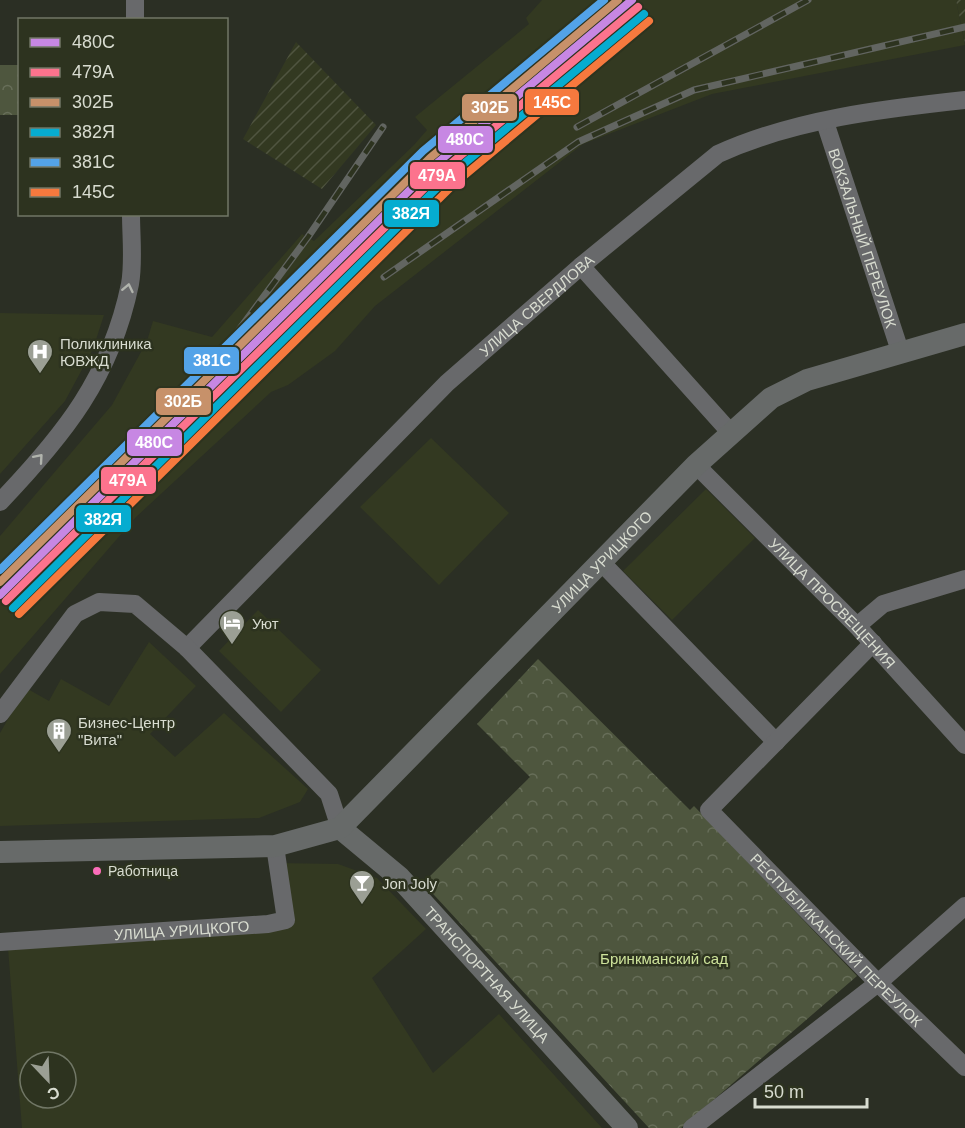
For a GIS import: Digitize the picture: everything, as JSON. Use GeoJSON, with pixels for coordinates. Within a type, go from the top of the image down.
{"type":"FeatureCollection","features":[{"type":"Feature","properties":{"kind":"main road","name":"УЛИЦА УРИЦКОГО"},"geometry":{"type":"LineString","coordinates":[[340,828],[696,465],[730,432],[771,398],[807,380],[965,334]]}},
{"type":"Feature","properties":{"kind":"main road"},"geometry":{"type":"LineString","coordinates":[[0,852],[275,846],[340,828]]}},
{"type":"Feature","properties":{"kind":"main road","name":"ТРАНСПОРТНАЯ УЛИЦА"},"geometry":{"type":"LineString","coordinates":[[340,828],[399,877],[627,1128]]}},
{"type":"Feature","properties":{"kind":"main road"},"geometry":{"type":"LineString","coordinates":[[0,841],[45,852]]}},
{"type":"Feature","properties":{"kind":"main road"},"geometry":{"type":"LineString","coordinates":[[0,867],[45,852]]}},
{"type":"Feature","properties":{"kind":"street"},"geometry":{"type":"LineString","coordinates":[[135,0],[135,18]]}},
{"type":"Feature","properties":{"kind":"street","name":"УЛИЦА СВЕРДЛОВА"},"geometry":{"type":"LineString","coordinates":[[187,648],[447,383],[581,266],[718,154],[744,142],[864,111],[965,100]]}},
{"type":"Feature","properties":{"kind":"street","name":"ВОКЗАЛЬНЫЙ ПЕРЕУЛОК"},"geometry":{"type":"LineString","coordinates":[[825,122],[901,354]]}},
{"type":"Feature","properties":{"kind":"street"},"geometry":{"type":"LineString","coordinates":[[0,502],[60,434],[93,387],[117,333],[130,282],[131,216]]}},
{"type":"Feature","properties":{"kind":"street"},"geometry":{"type":"LineString","coordinates":[[581,266],[730,432]]}},
{"type":"Feature","properties":{"kind":"street","name":"УЛИЦА ПРОСВЕЩЕНИЯ"},"geometry":{"type":"LineString","coordinates":[[696,465],[857,626],[965,745]]}},
{"type":"Feature","properties":{"kind":"street"},"geometry":{"type":"LineString","coordinates":[[601,562],[776,742],[873,643]]}},
{"type":"Feature","properties":{"kind":"street"},"geometry":{"type":"LineString","coordinates":[[857,626],[883,604],[965,579]]}},
{"type":"Feature","properties":{"kind":"street"},"geometry":{"type":"LineString","coordinates":[[0,714],[75,614],[99,602],[135,604],[187,648],[329,794],[340,828]]}},
{"type":"Feature","properties":{"kind":"street","name":"РЕСПУБЛИКАНСКИЙ ПЕРЕУЛОК"},"geometry":{"type":"LineString","coordinates":[[776,742],[709,810],[878,983],[965,1067]]}},
{"type":"Feature","properties":{"kind":"street","name":"УЛИЦА УРИЦКОГО"},"geometry":{"type":"LineString","coordinates":[[0,942],[268,924],[286,920],[275,846]]}},
{"type":"Feature","properties":{"kind":"street"},"geometry":{"type":"LineString","coordinates":[[692,1128],[878,983],[965,906]]}},
{"type":"Feature","properties":{"kind":"shaded area"},"geometry":{"type":"Polygon","coordinates":[[[542,0],[956,0],[965,45],[712,94],[583,144],[375,306],[335,351],[288,385],[271,392],[136,517],[0,674],[0,536],[112,405],[147,341],[153,321],[212,337],[302,234],[314,241],[414,145],[427,130],[415,117],[529,24],[526,18],[542,0]]]}},
{"type":"Feature","properties":{"kind":"shaded area"},"geometry":{"type":"Polygon","coordinates":[[[956,0],[965,0],[965,43],[956,0]]]}},
{"type":"Feature","properties":{"kind":"shaded area"},"geometry":{"type":"Polygon","coordinates":[[[296,42],[376,125],[322,189],[243,139],[296,42]]]}},
{"type":"Feature","properties":{"kind":"shaded area","name":"Поликлиника ЮВЖД"},"geometry":{"type":"Polygon","coordinates":[[[0,313],[104,315],[93,349],[65,401],[0,474],[0,313]]]}},
{"type":"Feature","properties":{"kind":"shaded area"},"geometry":{"type":"Polygon","coordinates":[[[431,438],[509,513],[439,585],[360,507],[431,438]]]}},
{"type":"Feature","properties":{"kind":"shaded area"},"geometry":{"type":"Polygon","coordinates":[[[706,489],[755,538],[672,620],[623,571],[706,489]]]}},
{"type":"Feature","properties":{"kind":"shaded area"},"geometry":{"type":"Polygon","coordinates":[[[258,610],[321,670],[281,712],[219,651],[258,610]]]}},
{"type":"Feature","properties":{"kind":"shaded area"},"geometry":{"type":"Polygon","coordinates":[[[149,642],[196,686],[150,734],[175,757],[224,713],[308,789],[300,802],[259,818],[0,826],[0,733],[26,688],[49,701],[61,679],[109,706],[149,642]]]}},
{"type":"Feature","properties":{"kind":"shaded area"},"geometry":{"type":"Polygon","coordinates":[[[274,863],[338,864],[377,878],[426,929],[372,978],[433,1073],[499,1014],[602,1128],[22,1128],[21,1110],[78,1110],[78,1050],[18,1050],[18,1077],[7,935],[282,918],[274,863]]]}},
{"type":"Feature","properties":{"kind":"green space"},"geometry":{"type":"Polygon","coordinates":[[[0,65],[18,65],[18,115],[0,115],[0,65]]]}},
{"type":"Feature","properties":{"kind":"green space","name":"Бринкманский сад"},"geometry":{"type":"Polygon","coordinates":[[[538,659],[690,810],[694,806],[857,976],[681,1128],[649,1128],[423,883],[530,777],[477,724],[538,659]]]}},
{"type":"Feature","properties":{"kind":"railway"},"geometry":{"type":"LineString","coordinates":[[577,127],[808,0]]}},
{"type":"Feature","properties":{"kind":"railway"},"geometry":{"type":"LineString","coordinates":[[384,277],[578,142],[694,90],[965,27]]}},
{"type":"Feature","properties":{"kind":"railway"},"geometry":{"type":"LineString","coordinates":[[218,358],[308,237],[383,127]]}},
{"type":"Feature","properties":{"kind":"transit line","name":"381С"},"geometry":{"type":"LineString","coordinates":[[0,570],[423,151],[604,0]]}},
{"type":"Feature","properties":{"kind":"transit line","name":"302Б"},"geometry":{"type":"LineString","coordinates":[[0,582],[430,158],[618,0]]}},
{"type":"Feature","properties":{"kind":"transit line","name":"480С"},"geometry":{"type":"LineString","coordinates":[[0,595],[436,164],[632,0]]}},
{"type":"Feature","properties":{"kind":"transit line","name":"479А"},"geometry":{"type":"LineString","coordinates":[[6,601],[442,171],[638,7]]}},
{"type":"Feature","properties":{"kind":"transit line","name":"382Я"},"geometry":{"type":"LineString","coordinates":[[13,608],[448,177],[644,14]]}},
{"type":"Feature","properties":{"kind":"transit line","name":"145С"},"geometry":{"type":"LineString","coordinates":[[19,614],[454,184],[649,21]]}},
{"type":"Feature","properties":{"kind":"place","name":"Поликлиника ЮВЖД"},"geometry":{"type":"Point","coordinates":[40,375]}},
{"type":"Feature","properties":{"kind":"place","name":"Уют"},"geometry":{"type":"Point","coordinates":[232,646]}},
{"type":"Feature","properties":{"kind":"place","name":"Бизнес-Центр \"Вита\""},"geometry":{"type":"Point","coordinates":[59,754]}},
{"type":"Feature","properties":{"kind":"place","name":"Работница"},"geometry":{"type":"Point","coordinates":[97,871]}},
{"type":"Feature","properties":{"kind":"place","name":"Jon Joly"},"geometry":{"type":"Point","coordinates":[362,906]}}]}
